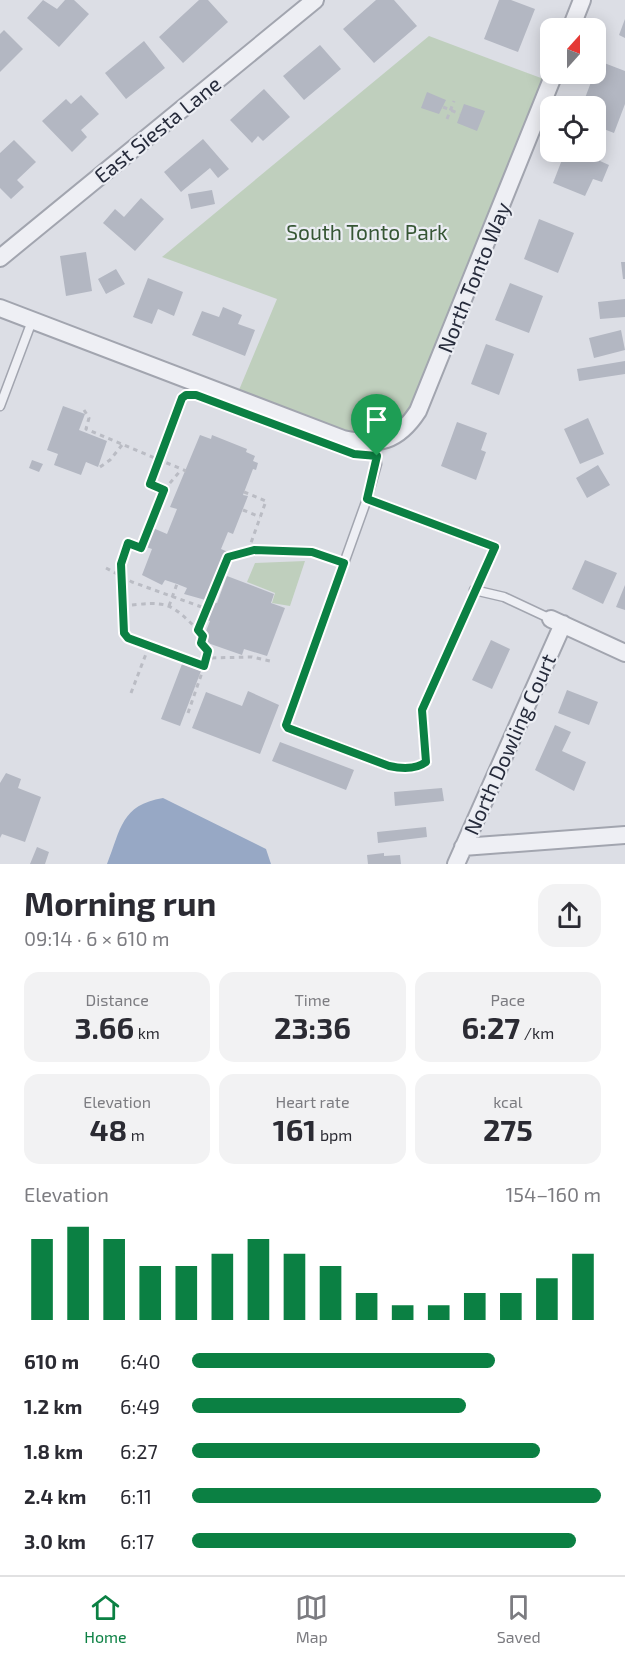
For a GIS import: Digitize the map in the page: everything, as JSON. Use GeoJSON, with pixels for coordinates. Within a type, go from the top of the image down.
{"type":"FeatureCollection","features":[{"type":"Feature","properties":{"kind":"street","name":"East Siesta Lane"},"geometry":{"type":"LineString","coordinates":[[0,258],[315,0]]}},
{"type":"Feature","properties":{"kind":"street"},"geometry":{"type":"LineString","coordinates":[[575,18],[582,0]]}},
{"type":"Feature","properties":{"kind":"street","name":"North Tonto Way"},"geometry":{"type":"LineString","coordinates":[[0,308],[322,432],[357,442],[374,442],[395,436],[404,430],[418,411],[550,84]]}},
{"type":"Feature","properties":{"kind":"street"},"geometry":{"type":"LineString","coordinates":[[557,621],[625,653]]}},
{"type":"Feature","properties":{"kind":"street","name":"North Dowling Court"},"geometry":{"type":"LineString","coordinates":[[456,864],[557,621]]}},
{"type":"Feature","properties":{"kind":"street"},"geometry":{"type":"LineString","coordinates":[[463,847],[625,835]]}},
{"type":"Feature","properties":{"kind":"lane"},"geometry":{"type":"LineString","coordinates":[[0,406],[32,321]]}},
{"type":"Feature","properties":{"kind":"lane"},"geometry":{"type":"LineString","coordinates":[[367,499],[495,547],[422,710],[426,762],[419,767],[399,769],[288,728],[286,725],[367,499],[377,464],[374,442]]}},
{"type":"Feature","properties":{"kind":"lane"},"geometry":{"type":"LineString","coordinates":[[474,590],[504,597],[557,621]]}},
{"type":"Feature","properties":{"kind":"path"},"geometry":{"type":"LineString","coordinates":[[447,119],[454,101]]}},
{"type":"Feature","properties":{"kind":"path"},"geometry":{"type":"LineString","coordinates":[[442,107],[460,114]]}},
{"type":"Feature","properties":{"kind":"path"},"geometry":{"type":"LineString","coordinates":[[164,490],[150,484],[182,398],[188,395]]}},
{"type":"Feature","properties":{"kind":"path"},"geometry":{"type":"LineString","coordinates":[[84,411],[89,418],[86,429],[184,470],[164,490],[141,548],[128,543],[121,564],[126,636],[204,666]]}},
{"type":"Feature","properties":{"kind":"path"},"geometry":{"type":"LineString","coordinates":[[100,467],[122,445]]}},
{"type":"Feature","properties":{"kind":"path"},"geometry":{"type":"LineString","coordinates":[[244,492],[266,501],[248,551]]}},
{"type":"Feature","properties":{"kind":"path"},"geometry":{"type":"LineString","coordinates":[[243,510],[260,517]]}},
{"type":"Feature","properties":{"kind":"path"},"geometry":{"type":"LineString","coordinates":[[198,630],[228,557],[248,551],[312,552],[344,563]]}},
{"type":"Feature","properties":{"kind":"path"},"geometry":{"type":"LineString","coordinates":[[106,568],[121,578],[208,610]]}},
{"type":"Feature","properties":{"kind":"path"},"geometry":{"type":"LineString","coordinates":[[169,606],[177,584]]}},
{"type":"Feature","properties":{"kind":"path"},"geometry":{"type":"LineString","coordinates":[[123,606],[159,602],[176,608],[203,636],[201,643],[208,651],[207,658],[188,713]]}},
{"type":"Feature","properties":{"kind":"path"},"geometry":{"type":"LineString","coordinates":[[131,693],[149,646]]}},
{"type":"Feature","properties":{"kind":"path"},"geometry":{"type":"LineString","coordinates":[[207,658],[252,657],[274,662]]}},
{"type":"Feature","properties":{"kind":"green space","name":"South Tonto Park"},"geometry":{"type":"Polygon","coordinates":[[[429,36],[540,78],[540,84],[548,84],[543,96],[540,96],[540,103],[416,404],[401,423],[380,433],[357,435],[239,390],[277,299],[162,257],[429,36]]]}},
{"type":"Feature","properties":{"kind":"green space"},"geometry":{"type":"Polygon","coordinates":[[[305,561],[290,606],[272,603],[275,593],[247,582],[255,563],[305,561]]]}},
{"type":"Feature","properties":{"kind":"water"},"geometry":{"type":"Polygon","coordinates":[[[163,798],[266,849],[271,864],[107,864],[124,820],[138,806],[163,798]]]}},
{"type":"Feature","properties":{"kind":"building"},"geometry":{"type":"Polygon","coordinates":[[[43,0],[57,9],[65,0],[74,0],[89,14],[59,47],[27,18],[43,0]]]}},
{"type":"Feature","properties":{"kind":"building"},"geometry":{"type":"Polygon","coordinates":[[[199,0],[208,0],[228,22],[183,63],[159,37],[199,0]]]}},
{"type":"Feature","properties":{"kind":"building"},"geometry":{"type":"Polygon","coordinates":[[[376,0],[394,0],[417,26],[374,63],[343,29],[376,0]]]}},
{"type":"Feature","properties":{"kind":"building"},"geometry":{"type":"Polygon","coordinates":[[[499,0],[511,0],[535,9],[518,52],[484,39],[499,0]]]}},
{"type":"Feature","properties":{"kind":"building"},"geometry":{"type":"Polygon","coordinates":[[[625,19],[625,38],[619,35],[625,19]]]}},
{"type":"Feature","properties":{"kind":"building"},"geometry":{"type":"Polygon","coordinates":[[[4,30],[23,49],[0,72],[0,34],[4,30]]]}},
{"type":"Feature","properties":{"kind":"building"},"geometry":{"type":"Polygon","coordinates":[[[144,41],[165,68],[126,99],[105,73],[144,41]]]}},
{"type":"Feature","properties":{"kind":"building"},"geometry":{"type":"Polygon","coordinates":[[[320,45],[341,69],[304,100],[283,76],[320,45]]]}},
{"type":"Feature","properties":{"kind":"building"},"geometry":{"type":"Polygon","coordinates":[[[606,64],[625,71],[625,104],[614,133],[606,130],[606,96],[586,96],[590,84],[606,84],[606,64]]]}},
{"type":"Feature","properties":{"kind":"building"},"geometry":{"type":"Polygon","coordinates":[[[264,89],[290,117],[263,141],[258,136],[252,143],[230,120],[264,89]]]}},
{"type":"Feature","properties":{"kind":"building"},"geometry":{"type":"Polygon","coordinates":[[[427,92],[446,100],[439,114],[421,108],[427,92]]]}},
{"type":"Feature","properties":{"kind":"building"},"geometry":{"type":"Polygon","coordinates":[[[81,95],[99,114],[81,130],[87,137],[72,152],[42,121],[66,99],[71,104],[81,95]]]}},
{"type":"Feature","properties":{"kind":"building"},"geometry":{"type":"Polygon","coordinates":[[[464,104],[485,111],[477,131],[457,123],[464,104]]]}},
{"type":"Feature","properties":{"kind":"building"},"geometry":{"type":"Polygon","coordinates":[[[203,139],[229,169],[218,178],[210,168],[181,192],[164,172],[203,139]]]}},
{"type":"Feature","properties":{"kind":"building"},"geometry":{"type":"Polygon","coordinates":[[[14,140],[36,162],[17,180],[24,187],[11,199],[0,188],[0,153],[14,140]]]}},
{"type":"Feature","properties":{"kind":"building"},"geometry":{"type":"Polygon","coordinates":[[[561,162],[602,162],[609,165],[602,182],[593,179],[585,196],[553,183],[561,162]]]}},
{"type":"Feature","properties":{"kind":"building"},"geometry":{"type":"Polygon","coordinates":[[[212,190],[215,204],[191,209],[188,194],[212,190]]]}},
{"type":"Feature","properties":{"kind":"building"},"geometry":{"type":"Polygon","coordinates":[[[141,198],[164,219],[135,251],[103,223],[115,209],[124,217],[141,198]]]}},
{"type":"Feature","properties":{"kind":"building"},"geometry":{"type":"Polygon","coordinates":[[[539,219],[574,233],[558,273],[524,259],[539,219]]]}},
{"type":"Feature","properties":{"kind":"building"},"geometry":{"type":"Polygon","coordinates":[[[86,252],[92,291],[66,296],[60,256],[86,252]]]}},
{"type":"Feature","properties":{"kind":"building"},"geometry":{"type":"Polygon","coordinates":[[[621,262],[625,262],[625,279],[623,279],[621,262]]]}},
{"type":"Feature","properties":{"kind":"building"},"geometry":{"type":"Polygon","coordinates":[[[116,269],[125,284],[106,294],[98,279],[116,269]]]}},
{"type":"Feature","properties":{"kind":"building"},"geometry":{"type":"Polygon","coordinates":[[[148,278],[183,292],[174,316],[158,309],[152,324],[133,317],[148,278]]]}},
{"type":"Feature","properties":{"kind":"building"},"geometry":{"type":"Polygon","coordinates":[[[510,283],[543,296],[529,333],[495,320],[510,283]]]}},
{"type":"Feature","properties":{"kind":"building"},"geometry":{"type":"Polygon","coordinates":[[[625,299],[625,317],[600,319],[598,302],[625,299]]]}},
{"type":"Feature","properties":{"kind":"building"},"geometry":{"type":"Polygon","coordinates":[[[223,307],[242,315],[238,324],[255,330],[245,356],[192,335],[202,311],[219,317],[223,307]]]}},
{"type":"Feature","properties":{"kind":"building"},"geometry":{"type":"Polygon","coordinates":[[[621,330],[625,350],[594,358],[589,338],[621,330]]]}},
{"type":"Feature","properties":{"kind":"building"},"geometry":{"type":"Polygon","coordinates":[[[486,344],[514,354],[499,395],[471,384],[486,344]]]}},
{"type":"Feature","properties":{"kind":"building"},"geometry":{"type":"Polygon","coordinates":[[[625,361],[625,374],[579,381],[577,369],[625,361]]]}},
{"type":"Feature","properties":{"kind":"building"},"geometry":{"type":"Polygon","coordinates":[[[63,406],[85,414],[79,430],[107,441],[98,467],[86,462],[81,475],[54,465],[58,454],[47,450],[63,406]]]}},
{"type":"Feature","properties":{"kind":"building"},"geometry":{"type":"Polygon","coordinates":[[[588,418],[604,454],[580,464],[564,429],[588,418]]]}},
{"type":"Feature","properties":{"kind":"building"},"geometry":{"type":"Polygon","coordinates":[[[457,422],[487,433],[481,450],[486,452],[476,480],[441,466],[457,422]]]}},
{"type":"Feature","properties":{"kind":"building"},"geometry":{"type":"Polygon","coordinates":[[[200,435],[211,439],[212,435],[247,449],[246,452],[255,456],[253,461],[258,463],[256,470],[253,469],[243,495],[248,496],[233,534],[228,532],[221,549],[228,552],[209,601],[184,594],[187,588],[177,584],[165,580],[162,585],[142,575],[152,549],[146,547],[153,528],[167,534],[177,509],[170,507],[200,435]]]}},
{"type":"Feature","properties":{"kind":"building"},"geometry":{"type":"Polygon","coordinates":[[[32,460],[43,464],[39,472],[29,468],[32,460]]]}},
{"type":"Feature","properties":{"kind":"building"},"geometry":{"type":"Polygon","coordinates":[[[598,465],[610,485],[587,498],[576,478],[598,465]]]}},
{"type":"Feature","properties":{"kind":"building"},"geometry":{"type":"Polygon","coordinates":[[[585,560],[617,573],[603,604],[572,589],[585,560]]]}},
{"type":"Feature","properties":{"kind":"building"},"geometry":{"type":"Polygon","coordinates":[[[227,576],[274,594],[271,603],[285,608],[267,656],[244,649],[242,655],[202,641],[210,621],[206,620],[213,602],[217,603],[227,576]]]}},
{"type":"Feature","properties":{"kind":"building"},"geometry":{"type":"Polygon","coordinates":[[[625,585],[625,610],[616,607],[625,585]]]}},
{"type":"Feature","properties":{"kind":"building"},"geometry":{"type":"Polygon","coordinates":[[[491,640],[510,649],[492,689],[472,680],[491,640]]]}},
{"type":"Feature","properties":{"kind":"building"},"geometry":{"type":"Polygon","coordinates":[[[182,664],[201,671],[180,726],[161,719],[182,664]]]}},
{"type":"Feature","properties":{"kind":"building"},"geometry":{"type":"Polygon","coordinates":[[[567,690],[598,702],[589,725],[558,713],[567,690]]]}},
{"type":"Feature","properties":{"kind":"building"},"geometry":{"type":"Polygon","coordinates":[[[248,691],[279,705],[260,754],[192,728],[206,692],[242,706],[248,691]]]}},
{"type":"Feature","properties":{"kind":"building"},"geometry":{"type":"Polygon","coordinates":[[[555,725],[571,732],[562,751],[586,762],[574,791],[535,770],[555,725]]]}},
{"type":"Feature","properties":{"kind":"building"},"geometry":{"type":"Polygon","coordinates":[[[280,742],[354,770],[346,790],[272,761],[280,742]]]}},
{"type":"Feature","properties":{"kind":"building"},"geometry":{"type":"Polygon","coordinates":[[[6,773],[21,779],[18,788],[41,797],[25,842],[2,834],[0,838],[0,783],[6,773]]]}},
{"type":"Feature","properties":{"kind":"building"},"geometry":{"type":"Polygon","coordinates":[[[442,788],[444,801],[395,806],[394,792],[442,788]]]}},
{"type":"Feature","properties":{"kind":"building"},"geometry":{"type":"Polygon","coordinates":[[[426,827],[427,837],[378,843],[377,832],[426,827]]]}},
{"type":"Feature","properties":{"kind":"building"},"geometry":{"type":"Polygon","coordinates":[[[37,847],[49,852],[45,864],[30,864],[37,847]]]}},
{"type":"Feature","properties":{"kind":"building"},"geometry":{"type":"Polygon","coordinates":[[[384,853],[384,856],[400,855],[401,864],[368,864],[367,855],[384,853]]]}},
{"type":"Feature","properties":{"kind":"route"},"geometry":{"type":"LineString","coordinates":[[186,395],[196,395],[354,454],[377,456],[376,472],[367,499],[495,547],[422,710],[426,762],[419,767],[399,769],[389,766],[288,728],[286,725],[344,563],[317,552],[288,553],[254,550],[228,557],[198,630],[203,636],[201,643],[208,651],[204,666],[128,638],[124,633],[122,559],[128,543],[141,548],[164,490],[150,484],[182,398],[186,395]]}}]}
